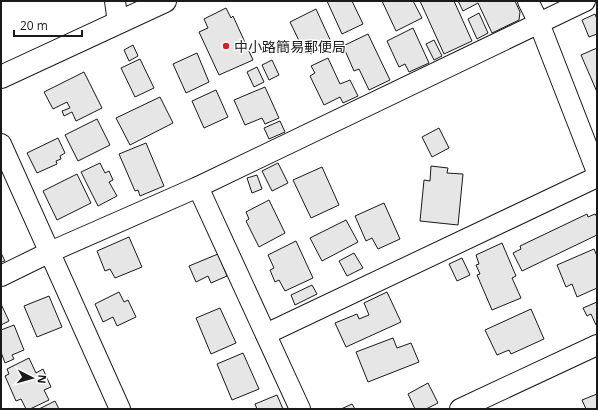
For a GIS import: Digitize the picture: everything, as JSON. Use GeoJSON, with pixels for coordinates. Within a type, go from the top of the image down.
{"type":"FeatureCollection","features":[{"type":"Feature","properties":{"kind":"highway"},"geometry":{"type":"LineString","coordinates":[[1,77],[165,1]]}},
{"type":"Feature","properties":{"kind":"street"},"geometry":{"type":"LineString","coordinates":[[115,1],[118,23]]}},
{"type":"Feature","properties":{"kind":"street"},"geometry":{"type":"LineString","coordinates":[[528,1],[539,23],[597,172]]}},
{"type":"Feature","properties":{"kind":"street"},"geometry":{"type":"LineString","coordinates":[[1,276],[50,252],[198,187],[584,1]]}},
{"type":"Feature","properties":{"kind":"street"},"geometry":{"type":"LineString","coordinates":[[1,144],[120,409]]}},
{"type":"Feature","properties":{"kind":"street"},"geometry":{"type":"LineString","coordinates":[[266,334],[597,177]]}},
{"type":"Feature","properties":{"kind":"street"},"geometry":{"type":"LineString","coordinates":[[198,187],[300,409]]}},
{"type":"Feature","properties":{"kind":"street"},"geometry":{"type":"LineString","coordinates":[[460,409],[597,345]]}},
{"type":"Feature","properties":{"kind":"building"},"geometry":{"type":"Polygon","coordinates":[[[327,1],[352,1],[363,24],[342,34],[327,1]]]}},
{"type":"Feature","properties":{"kind":"building"},"geometry":{"type":"Polygon","coordinates":[[[382,1],[413,1],[422,18],[396,31],[382,1]]]}},
{"type":"Feature","properties":{"kind":"building"},"geometry":{"type":"Polygon","coordinates":[[[420,1],[454,1],[472,41],[444,54],[420,1]]]}},
{"type":"Feature","properties":{"kind":"building"},"geometry":{"type":"Polygon","coordinates":[[[458,1],[515,1],[520,12],[519,20],[492,33],[478,3],[463,11],[458,1]]]}},
{"type":"Feature","properties":{"kind":"building","name":"中小路簡易郵便局"},"geometry":{"type":"Polygon","coordinates":[[[226,8],[231,18],[233,16],[253,60],[219,75],[199,32],[208,28],[204,19],[226,8]]]}},
{"type":"Feature","properties":{"kind":"building"},"geometry":{"type":"Polygon","coordinates":[[[316,9],[332,44],[311,54],[308,49],[304,51],[290,22],[316,9]]]}},
{"type":"Feature","properties":{"kind":"building"},"geometry":{"type":"Polygon","coordinates":[[[479,13],[488,33],[477,39],[468,19],[479,13]]]}},
{"type":"Feature","properties":{"kind":"building"},"geometry":{"type":"Polygon","coordinates":[[[595,14],[597,19],[597,34],[589,37],[582,20],[595,14]]]}},
{"type":"Feature","properties":{"kind":"building"},"geometry":{"type":"Polygon","coordinates":[[[413,28],[429,63],[409,72],[405,64],[399,67],[387,41],[413,28]]]}},
{"type":"Feature","properties":{"kind":"building"},"geometry":{"type":"Polygon","coordinates":[[[368,34],[390,80],[369,90],[359,69],[354,71],[343,46],[368,34]]]}},
{"type":"Feature","properties":{"kind":"building"},"geometry":{"type":"Polygon","coordinates":[[[434,40],[442,56],[434,60],[426,44],[434,40]]]}},
{"type":"Feature","properties":{"kind":"building"},"geometry":{"type":"Polygon","coordinates":[[[133,45],[138,56],[129,61],[124,50],[133,45]]]}},
{"type":"Feature","properties":{"kind":"building"},"geometry":{"type":"Polygon","coordinates":[[[597,48],[597,92],[581,55],[597,48]]]}},
{"type":"Feature","properties":{"kind":"building"},"geometry":{"type":"Polygon","coordinates":[[[197,53],[209,82],[186,93],[173,64],[197,53]]]}},
{"type":"Feature","properties":{"kind":"building"},"geometry":{"type":"Polygon","coordinates":[[[328,58],[340,84],[350,80],[358,96],[343,103],[340,97],[324,105],[310,76],[315,73],[311,66],[328,58]]]}},
{"type":"Feature","properties":{"kind":"building"},"geometry":{"type":"Polygon","coordinates":[[[140,59],[154,88],[135,97],[121,68],[140,59]]]}},
{"type":"Feature","properties":{"kind":"building"},"geometry":{"type":"Polygon","coordinates":[[[272,60],[279,75],[269,80],[262,65],[272,60]]]}},
{"type":"Feature","properties":{"kind":"building"},"geometry":{"type":"Polygon","coordinates":[[[257,67],[264,82],[254,87],[247,72],[257,67]]]}},
{"type":"Feature","properties":{"kind":"building"},"geometry":{"type":"Polygon","coordinates":[[[84,72],[102,108],[76,121],[72,112],[64,116],[62,111],[70,108],[67,102],[53,109],[44,92],[84,72]]]}},
{"type":"Feature","properties":{"kind":"building"},"geometry":{"type":"Polygon","coordinates":[[[265,87],[279,118],[265,124],[262,118],[245,125],[234,100],[265,87]]]}},
{"type":"Feature","properties":{"kind":"building"},"geometry":{"type":"Polygon","coordinates":[[[216,90],[228,117],[204,128],[192,101],[216,90]]]}},
{"type":"Feature","properties":{"kind":"building"},"geometry":{"type":"Polygon","coordinates":[[[160,97],[173,123],[130,145],[116,118],[160,97]]]}},
{"type":"Feature","properties":{"kind":"building"},"geometry":{"type":"Polygon","coordinates":[[[97,119],[110,145],[78,161],[65,135],[97,119]]]}},
{"type":"Feature","properties":{"kind":"building"},"geometry":{"type":"Polygon","coordinates":[[[280,121],[285,132],[269,139],[264,128],[280,121]]]}},
{"type":"Feature","properties":{"kind":"building"},"geometry":{"type":"Polygon","coordinates":[[[439,128],[449,148],[432,157],[422,137],[439,128]]]}},
{"type":"Feature","properties":{"kind":"building"},"geometry":{"type":"Polygon","coordinates":[[[58,138],[65,153],[60,156],[61,159],[56,161],[57,164],[37,173],[27,153],[58,138]]]}},
{"type":"Feature","properties":{"kind":"building"},"geometry":{"type":"Polygon","coordinates":[[[146,143],[164,186],[140,196],[138,190],[135,191],[119,154],[146,143]]]}},
{"type":"Feature","properties":{"kind":"building"},"geometry":{"type":"Polygon","coordinates":[[[100,163],[105,173],[109,171],[113,180],[109,182],[117,196],[98,206],[81,172],[100,163]]]}},
{"type":"Feature","properties":{"kind":"building"},"geometry":{"type":"Polygon","coordinates":[[[278,163],[288,183],[272,191],[262,171],[278,163]]]}},
{"type":"Feature","properties":{"kind":"building"},"geometry":{"type":"Polygon","coordinates":[[[431,166],[448,168],[447,173],[463,174],[458,225],[420,221],[424,180],[430,181],[431,166]]]}},
{"type":"Feature","properties":{"kind":"building"},"geometry":{"type":"Polygon","coordinates":[[[322,167],[339,205],[311,218],[293,180],[322,167]]]}},
{"type":"Feature","properties":{"kind":"building"},"geometry":{"type":"Polygon","coordinates":[[[77,174],[91,203],[57,220],[43,191],[77,174]]]}},
{"type":"Feature","properties":{"kind":"building"},"geometry":{"type":"Polygon","coordinates":[[[257,175],[262,189],[252,193],[247,178],[257,175]]]}},
{"type":"Feature","properties":{"kind":"building"},"geometry":{"type":"Polygon","coordinates":[[[269,200],[285,233],[259,247],[246,221],[249,219],[246,212],[269,200]]]}},
{"type":"Feature","properties":{"kind":"building"},"geometry":{"type":"Polygon","coordinates":[[[384,203],[400,239],[378,249],[372,238],[366,241],[355,216],[384,203]]]}},
{"type":"Feature","properties":{"kind":"building"},"geometry":{"type":"Polygon","coordinates":[[[587,214],[588,217],[595,214],[597,217],[597,235],[522,271],[513,253],[521,249],[520,246],[587,214]]]}},
{"type":"Feature","properties":{"kind":"building"},"geometry":{"type":"Polygon","coordinates":[[[346,220],[358,242],[322,261],[310,238],[346,220]]]}},
{"type":"Feature","properties":{"kind":"building"},"geometry":{"type":"Polygon","coordinates":[[[129,237],[142,267],[115,278],[110,269],[105,271],[97,251],[129,237]]]}},
{"type":"Feature","properties":{"kind":"building"},"geometry":{"type":"Polygon","coordinates":[[[296,241],[313,278],[285,291],[279,280],[275,282],[270,270],[274,268],[268,255],[296,241]]]}},
{"type":"Feature","properties":{"kind":"building"},"geometry":{"type":"Polygon","coordinates":[[[502,243],[516,276],[512,278],[521,298],[492,310],[477,275],[480,274],[476,265],[479,264],[476,255],[502,243]]]}},
{"type":"Feature","properties":{"kind":"building"},"geometry":{"type":"Polygon","coordinates":[[[594,249],[597,256],[597,288],[577,297],[572,284],[566,287],[557,265],[594,249]]]}},
{"type":"Feature","properties":{"kind":"building"},"geometry":{"type":"Polygon","coordinates":[[[1,253],[5,261],[1,262],[1,253]]]}},
{"type":"Feature","properties":{"kind":"building"},"geometry":{"type":"Polygon","coordinates":[[[354,253],[363,268],[347,276],[339,261],[354,253]]]}},
{"type":"Feature","properties":{"kind":"building"},"geometry":{"type":"Polygon","coordinates":[[[218,254],[227,276],[211,283],[208,276],[196,282],[189,266],[218,254]]]}},
{"type":"Feature","properties":{"kind":"building"},"geometry":{"type":"Polygon","coordinates":[[[462,258],[470,275],[457,281],[449,264],[462,258]]]}},
{"type":"Feature","properties":{"kind":"building"},"geometry":{"type":"Polygon","coordinates":[[[312,285],[317,294],[295,305],[291,295],[312,285]]]}},
{"type":"Feature","properties":{"kind":"building"},"geometry":{"type":"Polygon","coordinates":[[[119,292],[124,302],[128,300],[136,317],[117,326],[113,317],[103,322],[95,304],[119,292]]]}},
{"type":"Feature","properties":{"kind":"building"},"geometry":{"type":"Polygon","coordinates":[[[387,292],[401,322],[346,347],[335,323],[357,314],[359,319],[369,315],[364,303],[387,292]]]}},
{"type":"Feature","properties":{"kind":"building"},"geometry":{"type":"Polygon","coordinates":[[[49,296],[62,327],[37,337],[24,306],[49,296]]]}},
{"type":"Feature","properties":{"kind":"building"},"geometry":{"type":"Polygon","coordinates":[[[597,302],[596,325],[591,314],[587,316],[583,308],[597,302]]]}},
{"type":"Feature","properties":{"kind":"building"},"geometry":{"type":"Polygon","coordinates":[[[1,304],[9,321],[1,325],[1,304]]]}},
{"type":"Feature","properties":{"kind":"building"},"geometry":{"type":"Polygon","coordinates":[[[220,308],[236,343],[211,354],[196,318],[220,308]]]}},
{"type":"Feature","properties":{"kind":"building"},"geometry":{"type":"Polygon","coordinates":[[[531,309],[544,339],[511,354],[509,350],[497,355],[485,330],[531,309]]]}},
{"type":"Feature","properties":{"kind":"building"},"geometry":{"type":"Polygon","coordinates":[[[14,325],[24,350],[12,355],[14,359],[5,363],[1,352],[1,330],[14,325]]]}},
{"type":"Feature","properties":{"kind":"building"},"geometry":{"type":"Polygon","coordinates":[[[393,338],[397,348],[411,343],[419,362],[368,382],[356,352],[393,338]]]}},
{"type":"Feature","properties":{"kind":"building"},"geometry":{"type":"Polygon","coordinates":[[[243,353],[259,389],[232,400],[217,364],[243,353]]]}},
{"type":"Feature","properties":{"kind":"building"},"geometry":{"type":"Polygon","coordinates":[[[29,358],[36,373],[43,369],[51,387],[44,390],[49,400],[30,409],[26,409],[21,399],[16,401],[5,376],[9,374],[7,369],[29,358]]]}},
{"type":"Feature","properties":{"kind":"building"},"geometry":{"type":"Polygon","coordinates":[[[428,383],[438,403],[426,409],[415,409],[408,394],[428,383]]]}},
{"type":"Feature","properties":{"kind":"building"},"geometry":{"type":"Polygon","coordinates":[[[597,394],[597,409],[586,409],[582,400],[597,394]]]}},
{"type":"Feature","properties":{"kind":"building"},"geometry":{"type":"Polygon","coordinates":[[[277,395],[283,409],[257,409],[255,404],[277,395]]]}},
{"type":"Feature","properties":{"kind":"building"},"geometry":{"type":"Polygon","coordinates":[[[55,401],[59,409],[39,409],[55,401]]]}},
{"type":"Feature","properties":{"kind":"building"},"geometry":{"type":"Polygon","coordinates":[[[352,404],[355,409],[341,409],[352,404]]]}},
{"type":"Feature","properties":{"kind":"place","name":"中小路簡易郵便局"},"geometry":{"type":"Point","coordinates":[226,46]}}]}
